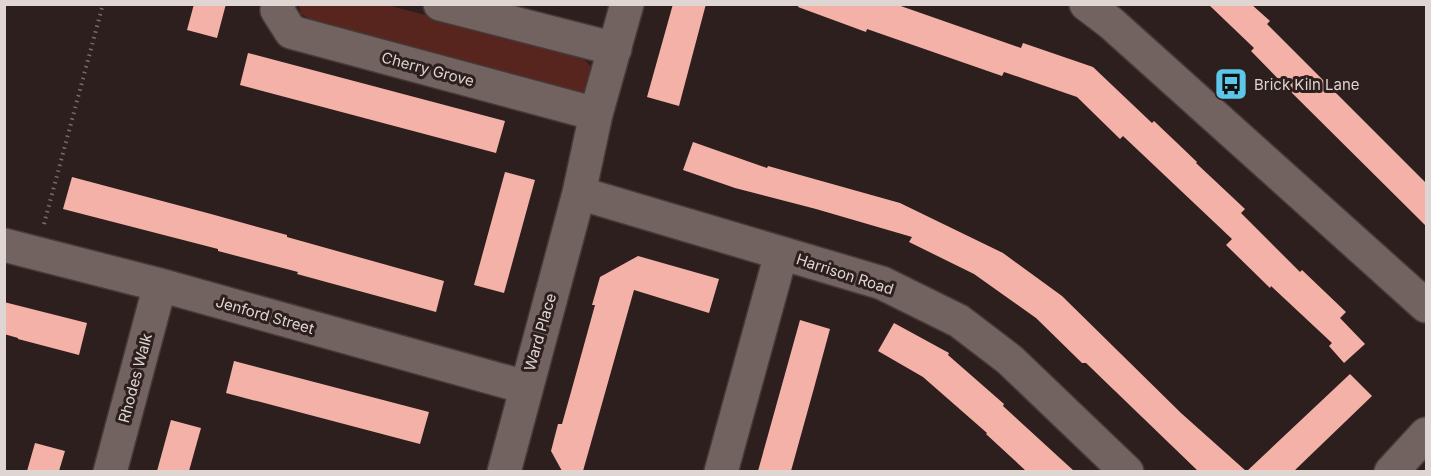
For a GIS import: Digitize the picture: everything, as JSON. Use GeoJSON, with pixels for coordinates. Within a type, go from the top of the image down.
{"type":"FeatureCollection","features":[{"type":"Feature","properties":{"kind":"street","name":"Cherry Grove"},"geometry":{"type":"LineString","coordinates":[[279,4],[277,10],[291,32],[596,114]]}},
{"type":"Feature","properties":{"kind":"street"},"geometry":{"type":"LineString","coordinates":[[440,4],[615,50]]}},
{"type":"Feature","properties":{"kind":"street"},"geometry":{"type":"LineString","coordinates":[[579,193],[596,114],[627,4]]}},
{"type":"Feature","properties":{"kind":"street"},"geometry":{"type":"LineString","coordinates":[[1086,4],[1120,31],[1426,306]]}},
{"type":"Feature","properties":{"kind":"street","name":"Harrison Road"},"geometry":{"type":"LineString","coordinates":[[579,193],[882,283],[959,321],[1010,360],[1127,471]]}},
{"type":"Feature","properties":{"kind":"street","name":"Ward Place"},"geometry":{"type":"LineString","coordinates":[[504,471],[579,193]]}},
{"type":"Feature","properties":{"kind":"street","name":"Jenford Street"},"geometry":{"type":"LineString","coordinates":[[4,245],[160,285],[525,387]]}},
{"type":"Feature","properties":{"kind":"street"},"geometry":{"type":"LineString","coordinates":[[721,471],[782,254]]}},
{"type":"Feature","properties":{"kind":"street","name":"Rhodes Walk"},"geometry":{"type":"LineString","coordinates":[[110,471],[160,285]]}},
{"type":"Feature","properties":{"kind":"street"},"geometry":{"type":"LineString","coordinates":[[1391,471],[1426,434]]}},
{"type":"Feature","properties":{"kind":"path"},"geometry":{"type":"LineString","coordinates":[[36,254],[103,4]]}},
{"type":"Feature","properties":{"kind":"shaded area"},"geometry":{"type":"Polygon","coordinates":[[[299,5],[388,5],[581,57],[591,66],[595,80],[585,92],[572,95],[313,21],[301,14],[299,5]]]}},
{"type":"Feature","properties":{"kind":"building"},"geometry":{"type":"Polygon","coordinates":[[[194,4],[226,4],[217,38],[187,30],[194,4]]]}},
{"type":"Feature","properties":{"kind":"building"},"geometry":{"type":"Polygon","coordinates":[[[673,4],[706,4],[679,106],[647,97],[673,4]]]}},
{"type":"Feature","properties":{"kind":"building"},"geometry":{"type":"Polygon","coordinates":[[[799,4],[895,4],[1021,48],[1023,43],[1093,67],[1152,123],[1154,121],[1245,209],[1241,213],[1300,272],[1302,270],[1346,312],[1340,318],[1365,344],[1344,363],[1329,346],[1332,343],[1226,245],[1232,239],[1123,136],[1120,139],[1077,97],[1004,72],[1002,76],[867,29],[866,32],[798,7],[799,4]]]}},
{"type":"Feature","properties":{"kind":"building"},"geometry":{"type":"Polygon","coordinates":[[[1208,4],[1251,4],[1270,21],[1267,24],[1426,183],[1426,226],[1289,90],[1251,51],[1254,48],[1208,4]]]}},
{"type":"Feature","properties":{"kind":"building"},"geometry":{"type":"Polygon","coordinates":[[[248,53],[505,121],[496,153],[240,85],[248,53]]]}},
{"type":"Feature","properties":{"kind":"building"},"geometry":{"type":"Polygon","coordinates":[[[693,142],[767,168],[768,166],[900,203],[1003,253],[1062,296],[1181,413],[1246,471],[1198,471],[1036,318],[974,274],[909,242],[912,237],[735,188],[683,170],[693,142]]]}},
{"type":"Feature","properties":{"kind":"building"},"geometry":{"type":"Polygon","coordinates":[[[505,172],[535,180],[504,293],[474,285],[505,172]]]}},
{"type":"Feature","properties":{"kind":"building"},"geometry":{"type":"Polygon","coordinates":[[[72,177],[287,235],[287,237],[444,281],[436,312],[297,274],[298,272],[218,251],[218,249],[63,209],[72,177]]]}},
{"type":"Feature","properties":{"kind":"building"},"geometry":{"type":"Polygon","coordinates":[[[638,256],[719,279],[709,313],[634,290],[583,471],[562,471],[551,451],[558,424],[562,424],[595,305],[592,305],[600,277],[638,256]]]}},
{"type":"Feature","properties":{"kind":"building"},"geometry":{"type":"Polygon","coordinates":[[[4,302],[87,323],[79,355],[4,334],[4,302]]]}},
{"type":"Feature","properties":{"kind":"building"},"geometry":{"type":"Polygon","coordinates":[[[800,320],[830,329],[791,471],[758,471],[800,320]]]}},
{"type":"Feature","properties":{"kind":"building"},"geometry":{"type":"Polygon","coordinates":[[[894,323],[949,353],[948,355],[1004,404],[1003,406],[1074,471],[1026,471],[923,377],[878,351],[894,323]]]}},
{"type":"Feature","properties":{"kind":"building"},"geometry":{"type":"Polygon","coordinates":[[[234,361],[429,412],[420,444],[226,393],[234,361]]]}},
{"type":"Feature","properties":{"kind":"building"},"geometry":{"type":"Polygon","coordinates":[[[1350,374],[1372,396],[1294,471],[1247,471],[1350,374]]]}},
{"type":"Feature","properties":{"kind":"building"},"geometry":{"type":"Polygon","coordinates":[[[171,420],[201,428],[189,471],[157,471],[171,420]]]}},
{"type":"Feature","properties":{"kind":"building"},"geometry":{"type":"Polygon","coordinates":[[[35,443],[65,451],[59,471],[27,471],[35,443]]]}},
{"type":"Feature","properties":{"kind":"place","name":"Brick Kiln Lane"},"geometry":{"type":"Point","coordinates":[1231,84]}}]}
